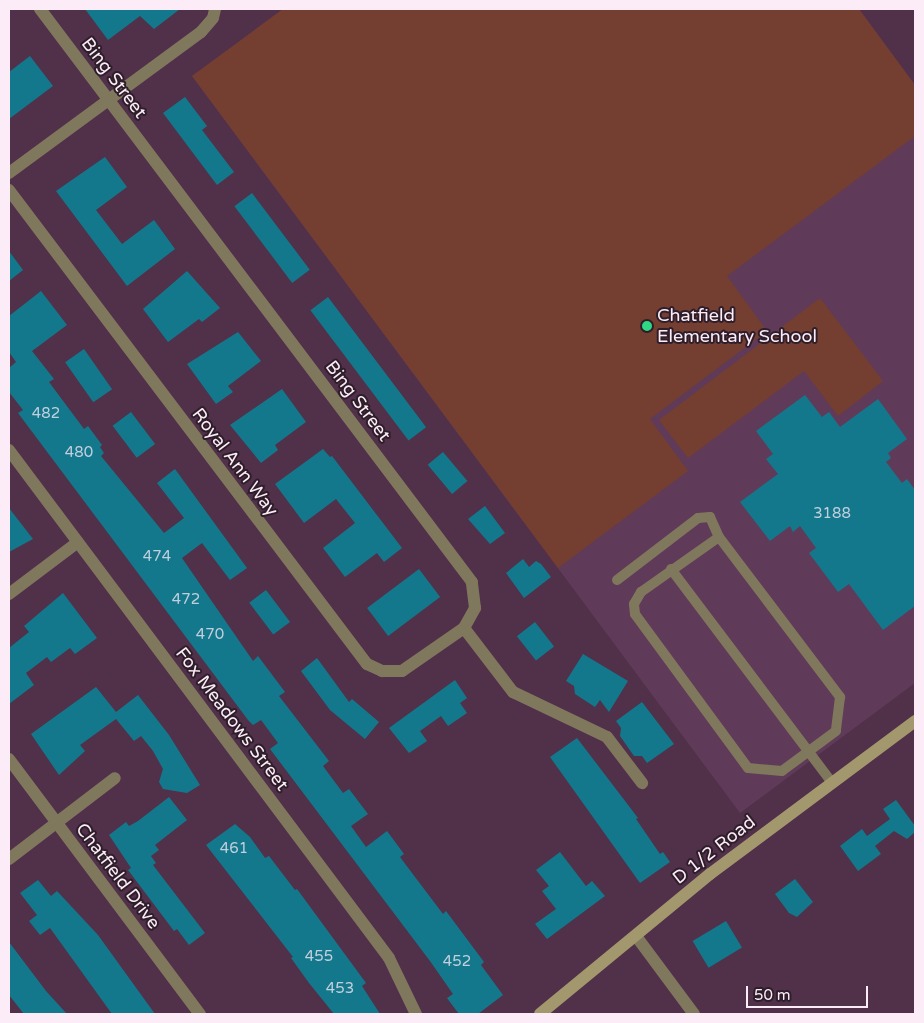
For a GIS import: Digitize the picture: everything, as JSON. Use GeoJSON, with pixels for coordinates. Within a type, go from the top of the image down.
{"type":"FeatureCollection","features":[{"type":"Feature","properties":{"kind":"main road","name":"D 1/2 Road"},"geometry":{"type":"LineString","coordinates":[[540,1014],[710,874],[915,721]]}},
{"type":"Feature","properties":{"kind":"street","name":"Bing Street"},"geometry":{"type":"LineString","coordinates":[[40,9],[472,582],[475,608],[464,628]]}},
{"type":"Feature","properties":{"kind":"street"},"geometry":{"type":"LineString","coordinates":[[9,173],[107,98],[201,32],[214,13]]}},
{"type":"Feature","properties":{"kind":"street","name":"Royal Ann Way"},"geometry":{"type":"LineString","coordinates":[[9,190],[368,664],[382,671],[402,671],[464,628]]}},
{"type":"Feature","properties":{"kind":"street","name":"Fox Meadows Street"},"geometry":{"type":"LineString","coordinates":[[9,450],[389,958],[416,1014]]}},
{"type":"Feature","properties":{"kind":"street"},"geometry":{"type":"LineString","coordinates":[[9,594],[78,542]]}},
{"type":"Feature","properties":{"kind":"street"},"geometry":{"type":"LineString","coordinates":[[464,628],[513,692],[607,737],[642,783]]}},
{"type":"Feature","properties":{"kind":"street","name":"Chatfield Drive"},"geometry":{"type":"LineString","coordinates":[[9,759],[200,1014]]}},
{"type":"Feature","properties":{"kind":"street"},"geometry":{"type":"LineString","coordinates":[[9,859],[115,778]]}},
{"type":"Feature","properties":{"kind":"street"},"geometry":{"type":"LineString","coordinates":[[636,936],[694,1014]]}},
{"type":"Feature","properties":{"kind":"lane"},"geometry":{"type":"LineString","coordinates":[[617,580],[698,518],[710,517],[719,537],[840,697],[836,731],[782,771],[748,768],[635,614],[634,604],[641,592],[671,569],[719,537]]}},
{"type":"Feature","properties":{"kind":"lane"},"geometry":{"type":"LineString","coordinates":[[671,569],[832,783]]}},
{"type":"Feature","properties":{"kind":"shaded area","name":"Chatfield Elementary School"},"geometry":{"type":"Polygon","coordinates":[[[283,9],[859,9],[915,85],[915,683],[740,813],[192,76],[283,9]]]}},
{"type":"Feature","properties":{"kind":"shaded area","name":"Chatfield Elementary School"},"geometry":{"type":"Polygon","coordinates":[[[283,9],[859,9],[915,85],[915,136],[727,276],[767,331],[650,419],[688,471],[558,568],[192,76],[283,9]]]}},
{"type":"Feature","properties":{"kind":"shaded area"},"geometry":{"type":"Polygon","coordinates":[[[820,298],[883,381],[838,416],[804,371],[688,458],[659,420],[820,298]]]}},
{"type":"Feature","properties":{"kind":"building"},"geometry":{"type":"Polygon","coordinates":[[[85,9],[180,9],[154,29],[140,16],[108,40],[85,9]]]}},
{"type":"Feature","properties":{"kind":"building"},"geometry":{"type":"Polygon","coordinates":[[[30,56],[53,86],[9,119],[9,72],[30,56]]]}},
{"type":"Feature","properties":{"kind":"building"},"geometry":{"type":"Polygon","coordinates":[[[185,97],[207,126],[202,130],[234,172],[217,185],[163,113],[185,97]]]}},
{"type":"Feature","properties":{"kind":"building"},"geometry":{"type":"Polygon","coordinates":[[[105,157],[127,187],[96,210],[122,244],[154,220],[175,249],[127,286],[56,191],[105,157]]]}},
{"type":"Feature","properties":{"kind":"building"},"geometry":{"type":"Polygon","coordinates":[[[252,193],[310,270],[292,283],[234,206],[252,193]]]}},
{"type":"Feature","properties":{"kind":"building"},"geometry":{"type":"Polygon","coordinates":[[[9,251],[23,270],[9,281],[9,251]]]}},
{"type":"Feature","properties":{"kind":"building"},"geometry":{"type":"Polygon","coordinates":[[[187,271],[220,308],[202,322],[199,319],[168,342],[143,309],[187,271]]]}},
{"type":"Feature","properties":{"kind":"building"},"geometry":{"type":"Polygon","coordinates":[[[41,291],[67,325],[32,351],[54,379],[49,382],[84,429],[88,426],[102,445],[100,447],[104,453],[101,456],[164,533],[184,518],[157,483],[175,469],[247,568],[230,580],[202,543],[182,558],[253,661],[258,656],[285,692],[279,696],[329,761],[323,766],[343,793],[349,789],[368,814],[351,826],[366,847],[387,831],[404,854],[400,857],[443,914],[446,911],[484,962],[481,965],[503,995],[478,1014],[459,1014],[447,998],[453,994],[430,961],[270,749],[278,743],[261,720],[253,725],[248,720],[18,413],[23,410],[9,392],[9,368],[16,362],[9,352],[9,316],[41,291]]]}},
{"type":"Feature","properties":{"kind":"building"},"geometry":{"type":"Polygon","coordinates":[[[328,297],[426,427],[409,440],[310,310],[328,297]]]}},
{"type":"Feature","properties":{"kind":"building"},"geometry":{"type":"Polygon","coordinates":[[[238,332],[261,361],[228,386],[233,392],[216,404],[187,364],[238,332]]]}},
{"type":"Feature","properties":{"kind":"building"},"geometry":{"type":"Polygon","coordinates":[[[84,349],[112,389],[93,402],[65,362],[84,349]]]}},
{"type":"Feature","properties":{"kind":"building"},"geometry":{"type":"Polygon","coordinates":[[[282,389],[306,422],[275,445],[278,450],[261,463],[230,425],[282,389]]]}},
{"type":"Feature","properties":{"kind":"building"},"geometry":{"type":"Polygon","coordinates":[[[805,395],[822,417],[829,412],[840,427],[878,399],[907,439],[888,453],[891,458],[886,462],[902,483],[907,479],[915,490],[915,606],[883,630],[849,584],[838,592],[809,553],[816,548],[800,526],[793,532],[790,526],[770,541],[740,502],[778,474],[766,459],[773,454],[756,431],[805,395]]]}},
{"type":"Feature","properties":{"kind":"building"},"geometry":{"type":"Polygon","coordinates":[[[131,412],[155,444],[137,458],[113,426],[131,412]]]}},
{"type":"Feature","properties":{"kind":"building"},"geometry":{"type":"Polygon","coordinates":[[[323,449],[330,457],[332,456],[402,548],[384,562],[377,553],[345,577],[323,548],[355,523],[336,499],[304,523],[275,484],[323,449]]]}},
{"type":"Feature","properties":{"kind":"building"},"geometry":{"type":"Polygon","coordinates":[[[443,452],[467,481],[452,494],[428,465],[443,452]]]}},
{"type":"Feature","properties":{"kind":"building"},"geometry":{"type":"Polygon","coordinates":[[[485,506],[505,533],[490,544],[468,519],[485,506]]]}},
{"type":"Feature","properties":{"kind":"building"},"geometry":{"type":"Polygon","coordinates":[[[9,508],[33,539],[9,552],[9,508]]]}},
{"type":"Feature","properties":{"kind":"building"},"geometry":{"type":"Polygon","coordinates":[[[523,559],[529,567],[536,561],[541,564],[551,577],[524,598],[506,573],[523,559]]]}},
{"type":"Feature","properties":{"kind":"building"},"geometry":{"type":"Polygon","coordinates":[[[419,569],[440,597],[388,636],[367,608],[419,569]]]}},
{"type":"Feature","properties":{"kind":"building"},"geometry":{"type":"Polygon","coordinates":[[[266,590],[290,622],[273,635],[249,603],[266,590]]]}},
{"type":"Feature","properties":{"kind":"building"},"geometry":{"type":"Polygon","coordinates":[[[63,593],[97,638],[75,654],[70,648],[51,662],[47,657],[26,673],[34,685],[9,704],[9,648],[29,632],[24,626],[63,593]]]}},
{"type":"Feature","properties":{"kind":"building"},"geometry":{"type":"Polygon","coordinates":[[[535,622],[554,646],[536,661],[517,636],[535,622]]]}},
{"type":"Feature","properties":{"kind":"building"},"geometry":{"type":"Polygon","coordinates":[[[583,654],[628,681],[609,712],[600,700],[595,707],[575,694],[574,686],[566,681],[583,654]]]}},
{"type":"Feature","properties":{"kind":"building"},"geometry":{"type":"Polygon","coordinates":[[[317,658],[349,702],[352,699],[379,722],[365,739],[330,710],[301,671],[317,658]]]}},
{"type":"Feature","properties":{"kind":"building"},"geometry":{"type":"Polygon","coordinates":[[[455,680],[467,698],[460,703],[467,713],[448,726],[441,716],[420,731],[427,741],[409,753],[389,728],[455,680]]]}},
{"type":"Feature","properties":{"kind":"building"},"geometry":{"type":"Polygon","coordinates":[[[96,687],[116,712],[138,695],[169,735],[200,785],[187,793],[163,789],[159,782],[163,769],[153,751],[141,736],[134,741],[116,719],[80,745],[85,751],[59,775],[31,734],[96,687]]]}},
{"type":"Feature","properties":{"kind":"building"},"geometry":{"type":"Polygon","coordinates":[[[642,702],[674,744],[647,763],[642,756],[634,756],[620,736],[621,728],[616,721],[642,702]]]}},
{"type":"Feature","properties":{"kind":"building"},"geometry":{"type":"Polygon","coordinates":[[[577,738],[638,818],[636,819],[660,854],[663,852],[670,862],[640,883],[550,757],[577,738]]]}},
{"type":"Feature","properties":{"kind":"building"},"geometry":{"type":"Polygon","coordinates":[[[169,797],[187,820],[155,845],[159,850],[151,856],[156,863],[153,865],[205,933],[189,945],[177,929],[174,931],[128,870],[131,868],[109,835],[126,822],[129,826],[138,821],[169,797]]]}},
{"type":"Feature","properties":{"kind":"building"},"geometry":{"type":"Polygon","coordinates":[[[896,800],[915,826],[915,832],[907,839],[894,831],[875,846],[881,854],[858,871],[840,846],[862,829],[867,836],[890,819],[883,809],[896,800]]]}},
{"type":"Feature","properties":{"kind":"building"},"geometry":{"type":"Polygon","coordinates":[[[235,824],[250,837],[265,858],[269,856],[295,890],[297,889],[366,983],[362,986],[380,1014],[334,1014],[309,983],[291,958],[293,957],[206,845],[235,824]]]}},
{"type":"Feature","properties":{"kind":"building"},"geometry":{"type":"Polygon","coordinates":[[[560,852],[586,886],[592,881],[605,896],[547,939],[535,924],[556,909],[542,891],[549,886],[536,870],[560,852]]]}},
{"type":"Feature","properties":{"kind":"building"},"geometry":{"type":"Polygon","coordinates":[[[795,879],[813,902],[797,917],[789,913],[775,894],[795,879]]]}},
{"type":"Feature","properties":{"kind":"building"},"geometry":{"type":"Polygon","coordinates":[[[38,880],[51,896],[57,891],[98,935],[155,1014],[112,1014],[50,928],[40,935],[29,921],[37,915],[20,893],[38,880]]]}},
{"type":"Feature","properties":{"kind":"building"},"geometry":{"type":"Polygon","coordinates":[[[726,921],[742,948],[709,968],[693,941],[726,921]]]}},
{"type":"Feature","properties":{"kind":"building"},"geometry":{"type":"Polygon","coordinates":[[[9,942],[46,991],[67,1014],[24,1014],[9,995],[9,942]]]}},
{"type":"Feature","properties":{"kind":"place","name":"Chatfield Elementary School"},"geometry":{"type":"Point","coordinates":[647,326]}}]}
